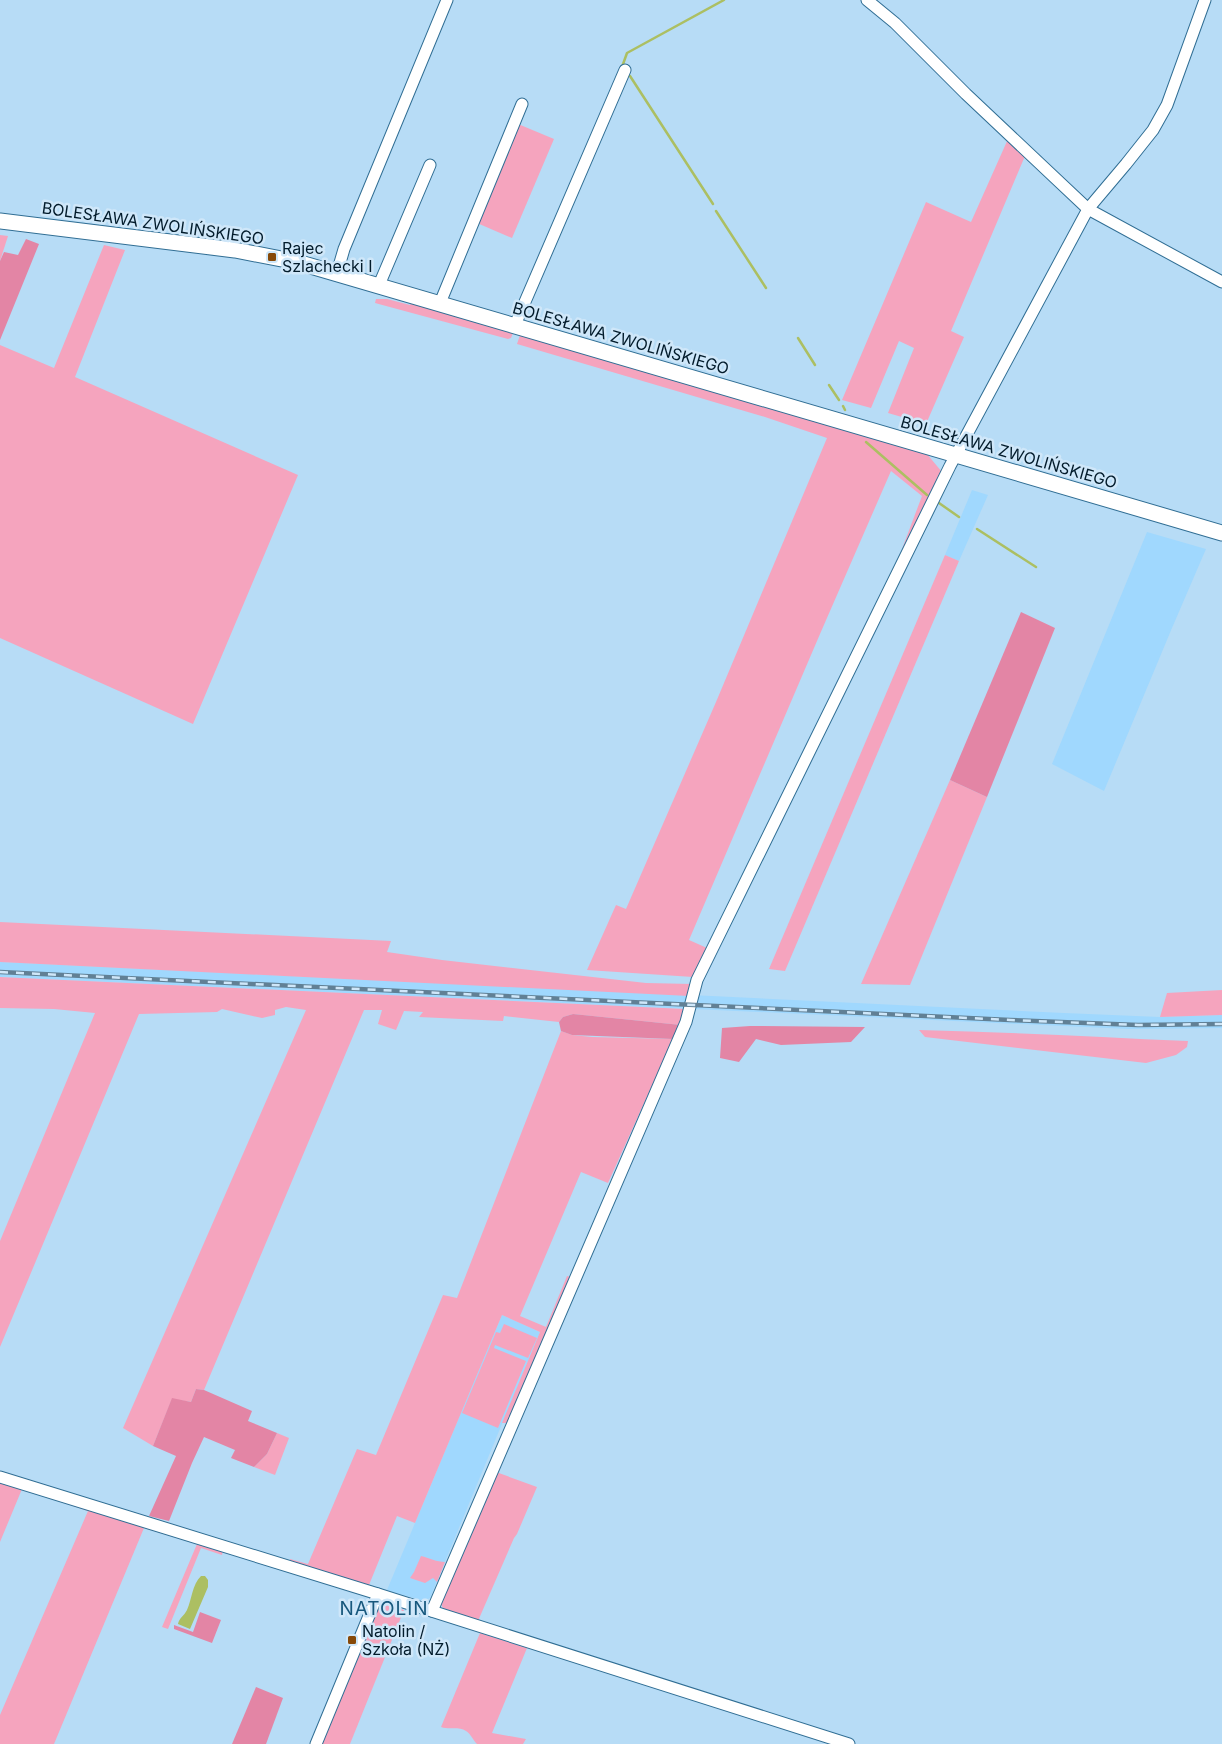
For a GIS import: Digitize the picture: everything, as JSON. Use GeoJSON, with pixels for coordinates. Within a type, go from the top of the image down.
{"type":"FeatureCollection","features":[{"type":"Feature","properties":{"kind":"main road","name":"BOLESŁAWA ZWOLIŃSKIEGO"},"geometry":{"type":"LineString","coordinates":[[0,221],[235,250],[280,258],[379,285],[1222,533]]}},
{"type":"Feature","properties":{"kind":"street"},"geometry":{"type":"LineString","coordinates":[[337,273],[344,249],[448,0]]}},
{"type":"Feature","properties":{"kind":"street"},"geometry":{"type":"LineString","coordinates":[[867,0],[896,23],[966,94],[1088,208],[1222,282]]}},
{"type":"Feature","properties":{"kind":"street"},"geometry":{"type":"LineString","coordinates":[[432,1611],[686,1022],[697,980],[905,556],[1056,266],[1088,208],[1153,130],[1167,105],[1205,0]]}},
{"type":"Feature","properties":{"kind":"street"},"geometry":{"type":"LineString","coordinates":[[515,325],[625,70]]}},
{"type":"Feature","properties":{"kind":"street"},"geometry":{"type":"LineString","coordinates":[[440,303],[522,104]]}},
{"type":"Feature","properties":{"kind":"street"},"geometry":{"type":"LineString","coordinates":[[379,285],[430,165]]}},
{"type":"Feature","properties":{"kind":"street"},"geometry":{"type":"LineString","coordinates":[[0,1476],[849,1744]]}},
{"type":"Feature","properties":{"kind":"street"},"geometry":{"type":"LineString","coordinates":[[316,1744],[378,1594]]}},
{"type":"Feature","properties":{"kind":"shaded area"},"geometry":{"type":"Polygon","coordinates":[[[518,124],[554,139],[512,238],[477,223],[518,124]]]}},
{"type":"Feature","properties":{"kind":"shaded area"},"geometry":{"type":"Polygon","coordinates":[[[1008,139],[1025,156],[951,331],[964,337],[926,424],[888,413],[914,348],[899,341],[871,408],[842,400],[926,202],[971,222],[1008,139]]]}},
{"type":"Feature","properties":{"kind":"shaded area"},"geometry":{"type":"Polygon","coordinates":[[[0,235],[8,236],[0,261],[0,235]]]}},
{"type":"Feature","properties":{"kind":"shaded area"},"geometry":{"type":"Polygon","coordinates":[[[26,239],[39,244],[0,340],[0,261],[4,252],[18,255],[26,239]]]}},
{"type":"Feature","properties":{"kind":"shaded area"},"geometry":{"type":"Polygon","coordinates":[[[104,245],[125,250],[75,377],[298,475],[193,724],[0,638],[0,345],[54,368],[104,245]]]}},
{"type":"Feature","properties":{"kind":"shaded area"},"geometry":{"type":"Polygon","coordinates":[[[376,299],[387,299],[410,305],[411,303],[513,333],[511,338],[508,339],[375,303],[376,299]]]}},
{"type":"Feature","properties":{"kind":"shaded area"},"geometry":{"type":"Polygon","coordinates":[[[520,335],[927,454],[942,472],[902,549],[922,496],[891,471],[689,940],[707,948],[693,977],[587,970],[616,905],[626,909],[716,702],[827,438],[765,417],[517,344],[520,335]]]}},
{"type":"Feature","properties":{"kind":"shaded area"},"geometry":{"type":"Polygon","coordinates":[[[972,490],[988,495],[959,561],[945,555],[972,490]]]}},
{"type":"Feature","properties":{"kind":"shaded area"},"geometry":{"type":"Polygon","coordinates":[[[1147,532],[1206,549],[1104,791],[1052,764],[1147,532]]]}},
{"type":"Feature","properties":{"kind":"shaded area"},"geometry":{"type":"Polygon","coordinates":[[[945,555],[959,561],[785,971],[769,969],[945,555]]]}},
{"type":"Feature","properties":{"kind":"shaded area"},"geometry":{"type":"Polygon","coordinates":[[[1021,612],[1055,628],[987,797],[950,780],[1021,612]]]}},
{"type":"Feature","properties":{"kind":"shaded area"},"geometry":{"type":"Polygon","coordinates":[[[950,780],[987,797],[910,985],[861,984],[950,780]]]}},
{"type":"Feature","properties":{"kind":"shaded area"},"geometry":{"type":"Polygon","coordinates":[[[0,922],[391,941],[387,952],[646,983],[692,984],[689,996],[0,962],[0,922]]]}},
{"type":"Feature","properties":{"kind":"shaded area"},"geometry":{"type":"Polygon","coordinates":[[[0,962],[1064,1013],[1160,1017],[1222,1015],[1222,1028],[1129,1029],[0,977],[0,962]]]}},
{"type":"Feature","properties":{"kind":"shaded area"},"geometry":{"type":"Polygon","coordinates":[[[0,977],[685,1009],[681,1025],[573,1014],[563,1017],[559,1022],[504,1016],[503,1021],[419,1017],[423,1012],[404,1011],[396,1030],[378,1024],[382,1010],[364,1010],[204,1390],[196,1389],[191,1402],[172,1399],[153,1446],[123,1428],[306,1010],[286,1007],[275,1010],[275,1015],[262,1018],[222,1009],[217,1012],[139,1014],[0,1347],[0,1241],[95,1013],[54,1009],[0,1008],[0,977]]]}},
{"type":"Feature","properties":{"kind":"shaded area"},"geometry":{"type":"Polygon","coordinates":[[[1222,990],[1222,1015],[1160,1017],[1167,993],[1222,990]]]}},
{"type":"Feature","properties":{"kind":"shaded area"},"geometry":{"type":"Polygon","coordinates":[[[573,1014],[681,1025],[673,1039],[572,1035],[561,1031],[559,1022],[563,1017],[573,1014]]]}},
{"type":"Feature","properties":{"kind":"shaded area"},"geometry":{"type":"Polygon","coordinates":[[[750,1026],[865,1027],[851,1042],[781,1045],[756,1039],[739,1062],[720,1058],[722,1028],[750,1026]]]}},
{"type":"Feature","properties":{"kind":"shaded area"},"geometry":{"type":"Polygon","coordinates":[[[919,1030],[1188,1041],[1187,1047],[1176,1055],[1146,1063],[925,1037],[919,1030]]]}},
{"type":"Feature","properties":{"kind":"shaded area"},"geometry":{"type":"Polygon","coordinates":[[[561,1031],[572,1035],[592,1037],[673,1039],[608,1183],[581,1172],[520,1316],[546,1327],[567,1276],[571,1277],[508,1423],[502,1423],[540,1332],[502,1315],[415,1523],[397,1516],[369,1585],[290,1563],[290,1559],[308,1564],[357,1449],[376,1455],[443,1295],[457,1298],[561,1031]]]}},
{"type":"Feature","properties":{"kind":"shaded area"},"geometry":{"type":"Polygon","coordinates":[[[502,1315],[540,1332],[430,1598],[424,1601],[387,1590],[502,1315]]]}},
{"type":"Feature","properties":{"kind":"shaded area"},"geometry":{"type":"Polygon","coordinates":[[[504,1324],[537,1338],[528,1358],[495,1345],[494,1348],[526,1361],[498,1428],[462,1413],[496,1332],[500,1333],[504,1324]]]}},
{"type":"Feature","properties":{"kind":"shaded area"},"geometry":{"type":"Polygon","coordinates":[[[196,1389],[204,1390],[252,1411],[248,1421],[277,1433],[267,1454],[254,1467],[231,1458],[235,1450],[204,1437],[169,1521],[149,1516],[176,1456],[153,1446],[172,1398],[191,1402],[196,1389]]]}},
{"type":"Feature","properties":{"kind":"shaded area"},"geometry":{"type":"Polygon","coordinates":[[[277,1433],[289,1438],[275,1475],[254,1467],[267,1454],[277,1433]]]}},
{"type":"Feature","properties":{"kind":"shaded area"},"geometry":{"type":"Polygon","coordinates":[[[496,1472],[537,1487],[478,1621],[443,1608],[441,1604],[496,1472]]]}},
{"type":"Feature","properties":{"kind":"shaded area"},"geometry":{"type":"Polygon","coordinates":[[[0,1479],[223,1549],[222,1555],[201,1548],[168,1629],[162,1627],[197,1544],[144,1528],[54,1744],[0,1744],[0,1715],[88,1511],[22,1489],[0,1542],[0,1479]]]}},
{"type":"Feature","properties":{"kind":"shaded area"},"geometry":{"type":"Polygon","coordinates":[[[421,1556],[445,1562],[437,1582],[433,1578],[425,1583],[410,1578],[421,1556]]]}},
{"type":"Feature","properties":{"kind":"shaded area"},"geometry":{"type":"Polygon","coordinates":[[[201,1576],[205,1576],[208,1580],[208,1587],[190,1629],[178,1624],[187,1610],[194,1588],[201,1576]]]}},
{"type":"Feature","properties":{"kind":"shaded area"},"geometry":{"type":"Polygon","coordinates":[[[390,1605],[404,1610],[350,1744],[322,1744],[374,1616],[380,1608],[390,1605]]]}},
{"type":"Feature","properties":{"kind":"shaded area"},"geometry":{"type":"Polygon","coordinates":[[[200,1612],[221,1620],[212,1643],[174,1629],[174,1625],[193,1632],[200,1612]]]}},
{"type":"Feature","properties":{"kind":"shaded area"},"geometry":{"type":"Polygon","coordinates":[[[480,1633],[527,1648],[492,1733],[526,1739],[523,1744],[477,1744],[463,1730],[441,1727],[480,1633]]]}},
{"type":"Feature","properties":{"kind":"shaded area"},"geometry":{"type":"Polygon","coordinates":[[[256,1687],[283,1698],[266,1744],[232,1744],[256,1687]]]}},
{"type":"Feature","properties":{"kind":"waterway"},"geometry":{"type":"LineString","coordinates":[[622,67],[627,53],[724,0]]}},
{"type":"Feature","properties":{"kind":"waterway"},"geometry":{"type":"LineString","coordinates":[[630,76],[713,204]]}},
{"type":"Feature","properties":{"kind":"waterway"},"geometry":{"type":"LineString","coordinates":[[716,211],[766,288]]}},
{"type":"Feature","properties":{"kind":"waterway"},"geometry":{"type":"LineString","coordinates":[[798,338],[815,365]]}},
{"type":"Feature","properties":{"kind":"waterway"},"geometry":{"type":"LineString","coordinates":[[829,385],[839,400]]}},
{"type":"Feature","properties":{"kind":"waterway"},"geometry":{"type":"LineString","coordinates":[[843,406],[845,410]]}},
{"type":"Feature","properties":{"kind":"waterway"},"geometry":{"type":"LineString","coordinates":[[866,442],[927,495]]}},
{"type":"Feature","properties":{"kind":"waterway"},"geometry":{"type":"LineString","coordinates":[[939,503],[959,517]]}},
{"type":"Feature","properties":{"kind":"waterway"},"geometry":{"type":"LineString","coordinates":[[977,529],[1036,567]]}},
{"type":"Feature","properties":{"kind":"railway"},"geometry":{"type":"LineString","coordinates":[[0,972],[1010,1020],[1138,1025],[1222,1024]]}},
{"type":"Feature","properties":{"kind":"place","name":"Rajec Szlachecki I"},"geometry":{"type":"Point","coordinates":[272,257]}},
{"type":"Feature","properties":{"kind":"place","name":"Natolin / Szkoła (NŻ)"},"geometry":{"type":"Point","coordinates":[352,1640]}},
{"type":"Feature","properties":{"kind":"district","name":"NATOLIN"},"geometry":{"type":"Point","coordinates":[384,1608]}}]}
